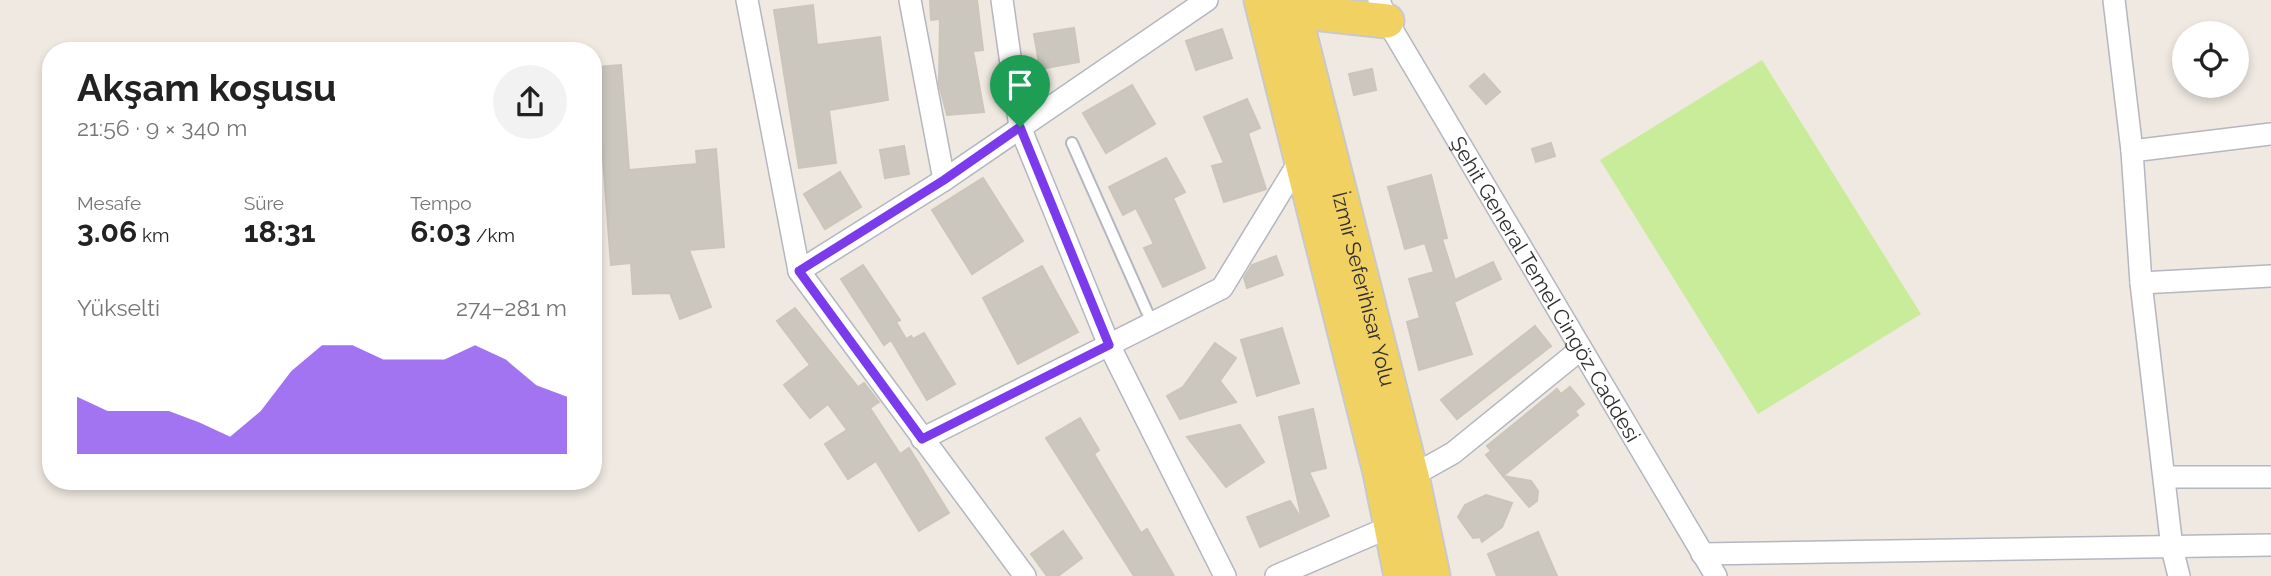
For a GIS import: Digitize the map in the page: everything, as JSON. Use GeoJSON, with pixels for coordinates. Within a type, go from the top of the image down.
{"type":"FeatureCollection","features":[{"type":"Feature","properties":{"kind":"main road"},"geometry":{"type":"LineString","coordinates":[[1278,3],[1370,10]]}},
{"type":"Feature","properties":{"kind":"main road","name":"İzmir Seferihisar Yolu"},"geometry":{"type":"LineString","coordinates":[[1278,3],[1310,69],[1412,476],[1433,576]]}},
{"type":"Feature","properties":{"kind":"main road","name":"İzmir Seferihisar Yolu"},"geometry":{"type":"LineString","coordinates":[[1278,3],[1302,157],[1392,526],[1401,576]]}},
{"type":"Feature","properties":{"kind":"main road"},"geometry":{"type":"LineString","coordinates":[[1310,69],[1317,46],[1370,10]]}},
{"type":"Feature","properties":{"kind":"street"},"geometry":{"type":"LineString","coordinates":[[747,0],[799,271],[1024,576]]}},
{"type":"Feature","properties":{"kind":"street"},"geometry":{"type":"LineString","coordinates":[[910,0],[944,180]]}},
{"type":"Feature","properties":{"kind":"street"},"geometry":{"type":"LineString","coordinates":[[1002,0],[1020,127],[1109,345],[1225,576]]}},
{"type":"Feature","properties":{"kind":"street"},"geometry":{"type":"LineString","coordinates":[[799,271],[944,180],[1207,0]]}},
{"type":"Feature","properties":{"kind":"street"},"geometry":{"type":"LineString","coordinates":[[2114,0],[2132,151],[2141,283],[2166,477],[2172,548],[2179,576]]}},
{"type":"Feature","properties":{"kind":"street","name":"Şehit General Temel Cingöz Caddesi"},"geometry":{"type":"LineString","coordinates":[[1370,10],[1581,349],[1716,576]]}},
{"type":"Feature","properties":{"kind":"street"},"geometry":{"type":"LineString","coordinates":[[2132,151],[2271,134]]}},
{"type":"Feature","properties":{"kind":"street"},"geometry":{"type":"LineString","coordinates":[[922,439],[1222,288],[1302,157]]}},
{"type":"Feature","properties":{"kind":"street"},"geometry":{"type":"LineString","coordinates":[[2141,283],[2271,276]]}},
{"type":"Feature","properties":{"kind":"street"},"geometry":{"type":"LineString","coordinates":[[1412,476],[1453,453],[1581,349]]}},
{"type":"Feature","properties":{"kind":"street"},"geometry":{"type":"LineString","coordinates":[[2166,477],[2271,477]]}},
{"type":"Feature","properties":{"kind":"street"},"geometry":{"type":"LineString","coordinates":[[1276,576],[1392,526]]}},
{"type":"Feature","properties":{"kind":"street"},"geometry":{"type":"LineString","coordinates":[[1702,554],[2271,545]]}},
{"type":"Feature","properties":{"kind":"lane"},"geometry":{"type":"LineString","coordinates":[[1072,143],[1152,323]]}},
{"type":"Feature","properties":{"kind":"green space"},"geometry":{"type":"Polygon","coordinates":[[[1762,60],[1921,314],[1758,414],[1600,160],[1762,60]]]}},
{"type":"Feature","properties":{"kind":"building"},"geometry":{"type":"Polygon","coordinates":[[[930,0],[977,0],[983,50],[973,51],[984,112],[947,115],[939,84],[940,19],[931,20],[930,0]]]}},
{"type":"Feature","properties":{"kind":"building"},"geometry":{"type":"Polygon","coordinates":[[[813,5],[817,45],[880,37],[888,100],[829,110],[836,163],[799,168],[774,10],[813,5]]]}},
{"type":"Feature","properties":{"kind":"building"},"geometry":{"type":"Polygon","coordinates":[[[1074,28],[1079,62],[1040,69],[1034,34],[1074,28]]]}},
{"type":"Feature","properties":{"kind":"building"},"geometry":{"type":"Polygon","coordinates":[[[1222,29],[1232,58],[1196,70],[1186,41],[1222,29]]]}},
{"type":"Feature","properties":{"kind":"building"},"geometry":{"type":"Polygon","coordinates":[[[621,65],[629,170],[697,164],[696,151],[716,149],[724,247],[689,250],[711,307],[680,319],[670,293],[633,294],[631,263],[611,265],[602,146],[602,67],[621,65]]]}},
{"type":"Feature","properties":{"kind":"building"},"geometry":{"type":"Polygon","coordinates":[[[1372,69],[1376,90],[1354,95],[1349,74],[1372,69]]]}},
{"type":"Feature","properties":{"kind":"building"},"geometry":{"type":"Polygon","coordinates":[[[1484,74],[1500,92],[1486,104],[1470,86],[1484,74]]]}},
{"type":"Feature","properties":{"kind":"building"},"geometry":{"type":"Polygon","coordinates":[[[1132,85],[1155,124],[1106,153],[1083,113],[1132,85]]]}},
{"type":"Feature","properties":{"kind":"building"},"geometry":{"type":"Polygon","coordinates":[[[1247,99],[1260,128],[1248,133],[1266,189],[1224,202],[1212,166],[1224,163],[1204,117],[1247,99]]]}},
{"type":"Feature","properties":{"kind":"building"},"geometry":{"type":"Polygon","coordinates":[[[1551,143],[1555,156],[1536,162],[1532,149],[1551,143]]]}},
{"type":"Feature","properties":{"kind":"building"},"geometry":{"type":"Polygon","coordinates":[[[904,146],[909,174],[885,178],[880,150],[904,146]]]}},
{"type":"Feature","properties":{"kind":"building"},"geometry":{"type":"Polygon","coordinates":[[[1166,158],[1185,192],[1173,198],[1205,268],[1163,287],[1144,248],[1154,244],[1136,208],[1123,215],[1109,187],[1166,158]]]}},
{"type":"Feature","properties":{"kind":"building"},"geometry":{"type":"Polygon","coordinates":[[[840,172],[861,207],[825,229],[804,194],[840,172]]]}},
{"type":"Feature","properties":{"kind":"building"},"geometry":{"type":"Polygon","coordinates":[[[1431,175],[1447,238],[1442,239],[1455,280],[1493,262],[1501,279],[1454,302],[1472,354],[1419,370],[1407,322],[1420,318],[1409,279],[1434,272],[1425,243],[1405,249],[1388,187],[1431,175]]]}},
{"type":"Feature","properties":{"kind":"building"},"geometry":{"type":"Polygon","coordinates":[[[983,178],[1023,241],[972,274],[932,210],[983,178]]]}},
{"type":"Feature","properties":{"kind":"building"},"geometry":{"type":"Polygon","coordinates":[[[1276,256],[1283,275],[1247,288],[1244,278],[1252,265],[1276,256]]]}},
{"type":"Feature","properties":{"kind":"building"},"geometry":{"type":"Polygon","coordinates":[[[863,265],[900,320],[896,322],[906,339],[911,336],[913,339],[924,333],[955,384],[927,400],[891,340],[884,345],[841,279],[863,265]]]}},
{"type":"Feature","properties":{"kind":"building"},"geometry":{"type":"Polygon","coordinates":[[[1042,266],[1078,332],[1018,364],[983,298],[1042,266]]]}},
{"type":"Feature","properties":{"kind":"building"},"geometry":{"type":"Polygon","coordinates":[[[795,308],[858,387],[864,383],[879,402],[870,408],[900,454],[909,448],[949,513],[919,531],[876,461],[848,479],[825,444],[847,430],[828,404],[810,418],[784,385],[810,365],[777,321],[795,308]]]}},
{"type":"Feature","properties":{"kind":"building"},"geometry":{"type":"Polygon","coordinates":[[[1535,326],[1551,346],[1457,419],[1441,400],[1535,326]]]}},
{"type":"Feature","properties":{"kind":"building"},"geometry":{"type":"Polygon","coordinates":[[[1282,328],[1299,383],[1257,396],[1241,340],[1282,328]]]}},
{"type":"Feature","properties":{"kind":"building"},"geometry":{"type":"Polygon","coordinates":[[[1215,343],[1236,358],[1220,381],[1236,402],[1180,419],[1167,396],[1183,387],[1215,343]]]}},
{"type":"Feature","properties":{"kind":"building"},"geometry":{"type":"Polygon","coordinates":[[[1570,387],[1584,404],[1575,411],[1578,415],[1503,476],[1486,455],[1491,451],[1487,446],[1557,389],[1561,394],[1570,387]]]}},
{"type":"Feature","properties":{"kind":"building"},"geometry":{"type":"Polygon","coordinates":[[[1313,409],[1326,468],[1309,472],[1329,516],[1260,547],[1247,517],[1290,501],[1302,519],[1279,417],[1313,409]]]}},
{"type":"Feature","properties":{"kind":"building"},"geometry":{"type":"Polygon","coordinates":[[[1080,418],[1099,450],[1094,454],[1141,533],[1147,529],[1174,576],[1134,576],[1046,438],[1080,418]]]}},
{"type":"Feature","properties":{"kind":"building"},"geometry":{"type":"Polygon","coordinates":[[[1240,425],[1264,462],[1226,487],[1187,437],[1240,425]]]}},
{"type":"Feature","properties":{"kind":"building"},"geometry":{"type":"Polygon","coordinates":[[[1503,476],[1531,481],[1538,491],[1537,501],[1529,507],[1503,476]]]}},
{"type":"Feature","properties":{"kind":"building"},"geometry":{"type":"Polygon","coordinates":[[[1486,495],[1512,503],[1502,527],[1482,542],[1480,537],[1473,538],[1458,517],[1465,505],[1486,495]]]}},
{"type":"Feature","properties":{"kind":"building"},"geometry":{"type":"Polygon","coordinates":[[[1063,531],[1082,558],[1058,576],[1047,576],[1031,554],[1063,531]]]}},
{"type":"Feature","properties":{"kind":"building"},"geometry":{"type":"Polygon","coordinates":[[[1538,532],[1557,576],[1497,576],[1488,554],[1538,532]]]}},
{"type":"Feature","properties":{"kind":"route"},"geometry":{"type":"LineString","coordinates":[[1020,127],[1109,345],[922,439],[799,271],[944,180],[1020,127]]}}]}
